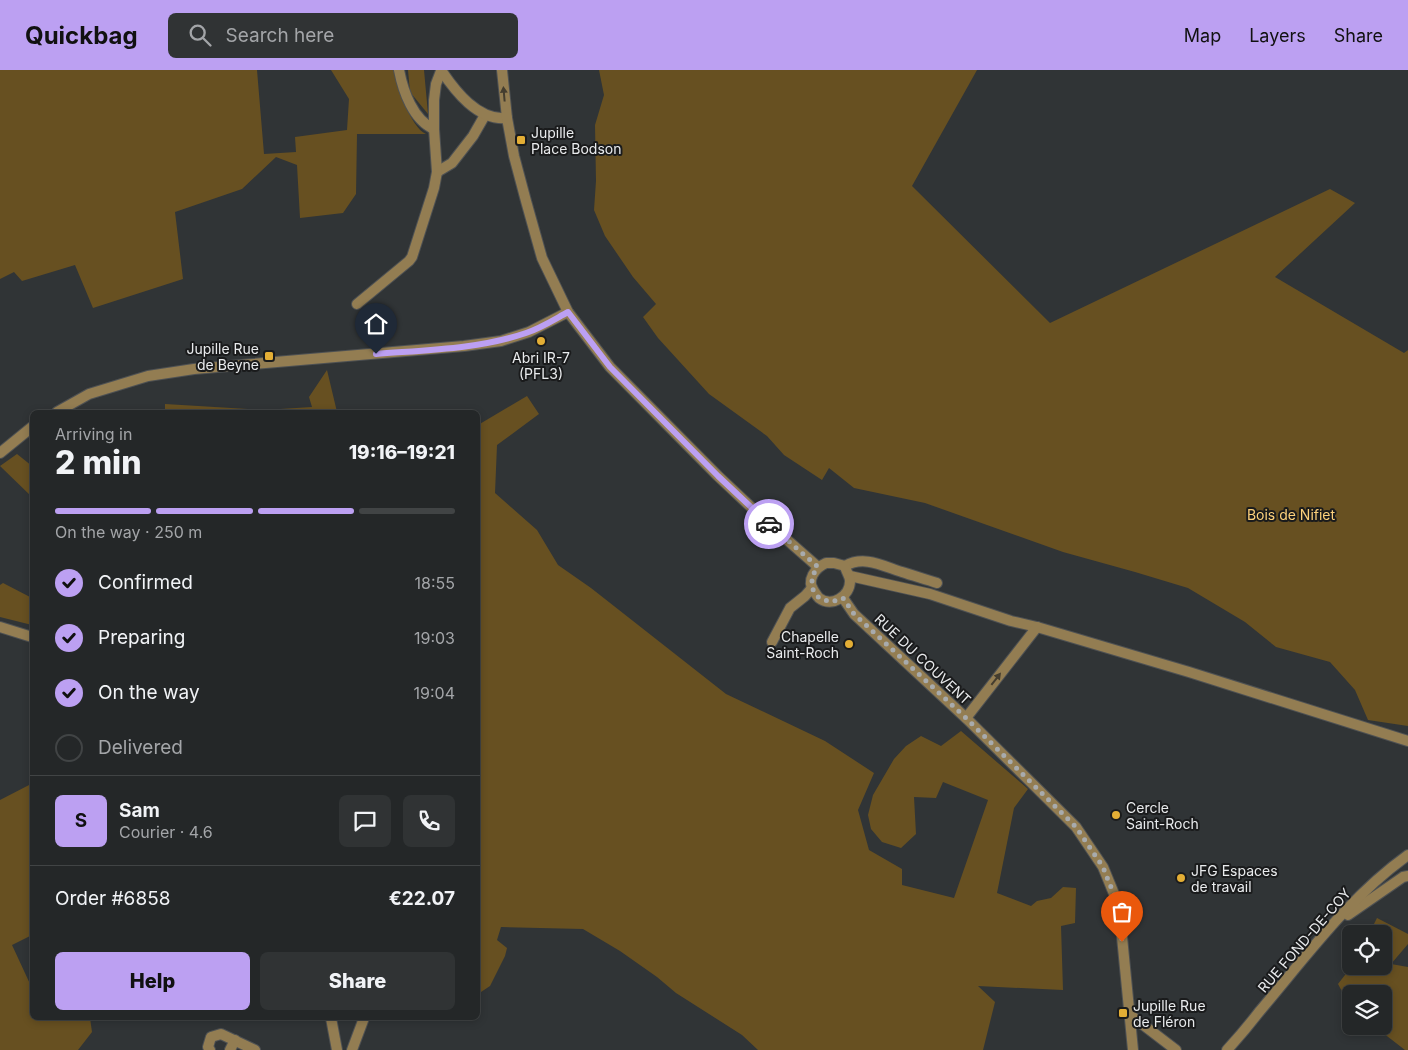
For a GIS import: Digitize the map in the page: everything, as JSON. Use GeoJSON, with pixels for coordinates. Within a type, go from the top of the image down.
{"type":"FeatureCollection","features":[{"type":"Feature","properties":{"kind":"street"},"geometry":{"type":"LineString","coordinates":[[399,70],[407,96],[417,115],[425,126],[434,129]]}},
{"type":"Feature","properties":{"kind":"street"},"geometry":{"type":"LineString","coordinates":[[357,304],[412,257],[434,188],[437,172],[434,129],[436,84],[441,70]]}},
{"type":"Feature","properties":{"kind":"street"},"geometry":{"type":"LineString","coordinates":[[441,70],[459,95],[485,114],[499,119],[506,118]]}},
{"type":"Feature","properties":{"kind":"street"},"geometry":{"type":"LineString","coordinates":[[502,70],[506,118],[514,156],[542,258],[568,312],[610,367],[691,449],[769,524],[818,567]]}},
{"type":"Feature","properties":{"kind":"street"},"geometry":{"type":"LineString","coordinates":[[437,172],[452,163],[473,136],[485,114]]}},
{"type":"Feature","properties":{"kind":"street"},"geometry":{"type":"LineString","coordinates":[[61,410],[89,394],[148,376],[194,369],[464,346],[501,340],[529,332],[568,312]]}},
{"type":"Feature","properties":{"kind":"street"},"geometry":{"type":"LineString","coordinates":[[0,453],[30,429]]}},
{"type":"Feature","properties":{"kind":"street"},"geometry":{"type":"LineString","coordinates":[[937,583],[881,564],[860,561],[852,562],[847,571],[850,582],[848,590],[843,598],[831,602],[819,598],[812,588],[812,576],[818,567],[834,562],[847,571],[1190,672],[1408,741]]}},
{"type":"Feature","properties":{"kind":"street"},"geometry":{"type":"LineString","coordinates":[[772,642],[790,608],[812,588]]}},
{"type":"Feature","properties":{"kind":"street","name":"RUE DU COUVENT"},"geometry":{"type":"LineString","coordinates":[[843,598],[854,614],[966,718],[1076,827],[1103,867],[1119,906],[1133,1050]]}},
{"type":"Feature","properties":{"kind":"street"},"geometry":{"type":"LineString","coordinates":[[0,627],[30,636]]}},
{"type":"Feature","properties":{"kind":"street"},"geometry":{"type":"LineString","coordinates":[[966,718],[1037,627]]}},
{"type":"Feature","properties":{"kind":"street","name":"RUE FOND-DE-COY"},"geometry":{"type":"LineString","coordinates":[[1227,1050],[1331,927],[1370,886],[1408,855]]}},
{"type":"Feature","properties":{"kind":"street"},"geometry":{"type":"LineString","coordinates":[[1331,927],[1408,876]]}},
{"type":"Feature","properties":{"kind":"street"},"geometry":{"type":"LineString","coordinates":[[1129,1014],[1176,1050]]}},
{"type":"Feature","properties":{"kind":"street"},"geometry":{"type":"LineString","coordinates":[[331,1020],[336,1050]]}},
{"type":"Feature","properties":{"kind":"street"},"geometry":{"type":"LineString","coordinates":[[352,1050],[363,1020]]}},
{"type":"Feature","properties":{"kind":"street"},"geometry":{"type":"LineString","coordinates":[[210,1050],[208,1047],[211,1037],[221,1034],[232,1045],[255,1050]]}},
{"type":"Feature","properties":{"kind":"green space"},"geometry":{"type":"Polygon","coordinates":[[[0,70],[257,70],[264,154],[296,152],[295,137],[347,130],[349,99],[331,70],[394,70],[410,115],[420,130],[426,134],[357,134],[356,194],[343,213],[300,218],[297,165],[276,157],[242,189],[175,212],[183,279],[93,308],[75,265],[22,281],[14,272],[0,279],[0,70]]]}},
{"type":"Feature","properties":{"kind":"green space"},"geometry":{"type":"Polygon","coordinates":[[[408,70],[424,70],[428,114],[410,92],[408,70]]]}},
{"type":"Feature","properties":{"kind":"green space","name":"Bois de Nifiet"},"geometry":{"type":"Polygon","coordinates":[[[599,70],[977,70],[912,186],[1050,323],[1330,189],[1355,203],[1275,277],[1404,353],[1408,350],[1408,726],[1368,720],[1355,690],[1330,662],[1276,647],[1245,622],[1188,588],[1063,552],[925,503],[854,488],[829,468],[822,480],[784,455],[767,436],[709,394],[658,338],[643,317],[656,304],[633,277],[605,236],[594,210],[596,181],[595,125],[604,95],[599,70]]]}},
{"type":"Feature","properties":{"kind":"green space"},"geometry":{"type":"Polygon","coordinates":[[[327,370],[337,410],[264,410],[312,407],[309,397],[327,370]]]}},
{"type":"Feature","properties":{"kind":"green space"},"geometry":{"type":"Polygon","coordinates":[[[527,396],[539,414],[497,445],[495,493],[537,530],[558,565],[591,588],[726,694],[825,741],[874,773],[858,810],[869,850],[902,869],[902,885],[954,898],[988,800],[943,782],[936,798],[914,797],[916,834],[901,848],[882,842],[871,829],[868,815],[873,795],[894,759],[906,746],[921,736],[941,746],[961,731],[1028,789],[1014,808],[997,893],[1031,906],[1037,901],[1051,898],[1063,887],[1076,888],[1075,923],[1061,926],[1063,990],[978,986],[995,1002],[983,1050],[758,1050],[742,1035],[676,993],[620,951],[583,929],[501,927],[497,940],[507,948],[505,956],[490,986],[480,993],[480,424],[527,396]]]}},
{"type":"Feature","properties":{"kind":"green space"},"geometry":{"type":"Polygon","coordinates":[[[165,404],[264,410],[165,410],[165,404]]]}},
{"type":"Feature","properties":{"kind":"green space"},"geometry":{"type":"Polygon","coordinates":[[[17,454],[30,464],[30,495],[0,466],[17,454]]]}},
{"type":"Feature","properties":{"kind":"green space"},"geometry":{"type":"Polygon","coordinates":[[[3,583],[30,597],[30,624],[0,617],[0,585],[3,583]]]}},
{"type":"Feature","properties":{"kind":"green space"},"geometry":{"type":"Polygon","coordinates":[[[30,785],[30,936],[12,945],[30,984],[30,1020],[90,1020],[92,1032],[78,1050],[0,1050],[0,800],[30,785]]]}},
{"type":"Feature","properties":{"kind":"green space"},"geometry":{"type":"Polygon","coordinates":[[[1377,918],[1391,925],[1374,925],[1377,918]]]}},
{"type":"Feature","properties":{"kind":"green space"},"geometry":{"type":"Polygon","coordinates":[[[1392,926],[1408,934],[1408,944],[1392,963],[1392,926]]]}},
{"type":"Feature","properties":{"kind":"green space"},"geometry":{"type":"Polygon","coordinates":[[[1392,964],[1408,967],[1408,1050],[1405,1050],[1386,1035],[1392,1035],[1392,985],[1342,985],[1342,991],[1338,984],[1345,975],[1392,975],[1392,964]]]}},
{"type":"Feature","properties":{"kind":"way so far"},"geometry":{"type":"LineString","coordinates":[[769,524],[818,567],[812,576],[812,588],[819,598],[831,602],[843,598],[854,614],[966,718],[1076,827],[1103,867],[1119,906],[1122,942]]}},
{"type":"Feature","properties":{"kind":"place","name":"Jupille Place Bodson"},"geometry":{"type":"Point","coordinates":[521,140]}},
{"type":"Feature","properties":{"kind":"place","name":"Abri IR-7 (PFL3)"},"geometry":{"type":"Point","coordinates":[541,341]}},
{"type":"Feature","properties":{"kind":"place","name":"Jupille Rue de Beyne"},"geometry":{"type":"Point","coordinates":[269,356]}},
{"type":"Feature","properties":{"kind":"place","name":"Chapelle Saint-Roch"},"geometry":{"type":"Point","coordinates":[849,644]}},
{"type":"Feature","properties":{"kind":"place","name":"Cercle Saint-Roch"},"geometry":{"type":"Point","coordinates":[1116,815]}},
{"type":"Feature","properties":{"kind":"place","name":"JFG Espaces de travail"},"geometry":{"type":"Point","coordinates":[1181,878]}},
{"type":"Feature","properties":{"kind":"place","name":"Jupille Rue de Fléron"},"geometry":{"type":"Point","coordinates":[1123,1013]}},
{"type":"Feature","properties":{"kind":"route"},"geometry":{"type":"LineString","coordinates":[[376,354],[464,346],[501,340],[529,332],[568,312],[610,367],[718,476],[769,524]]}}]}
